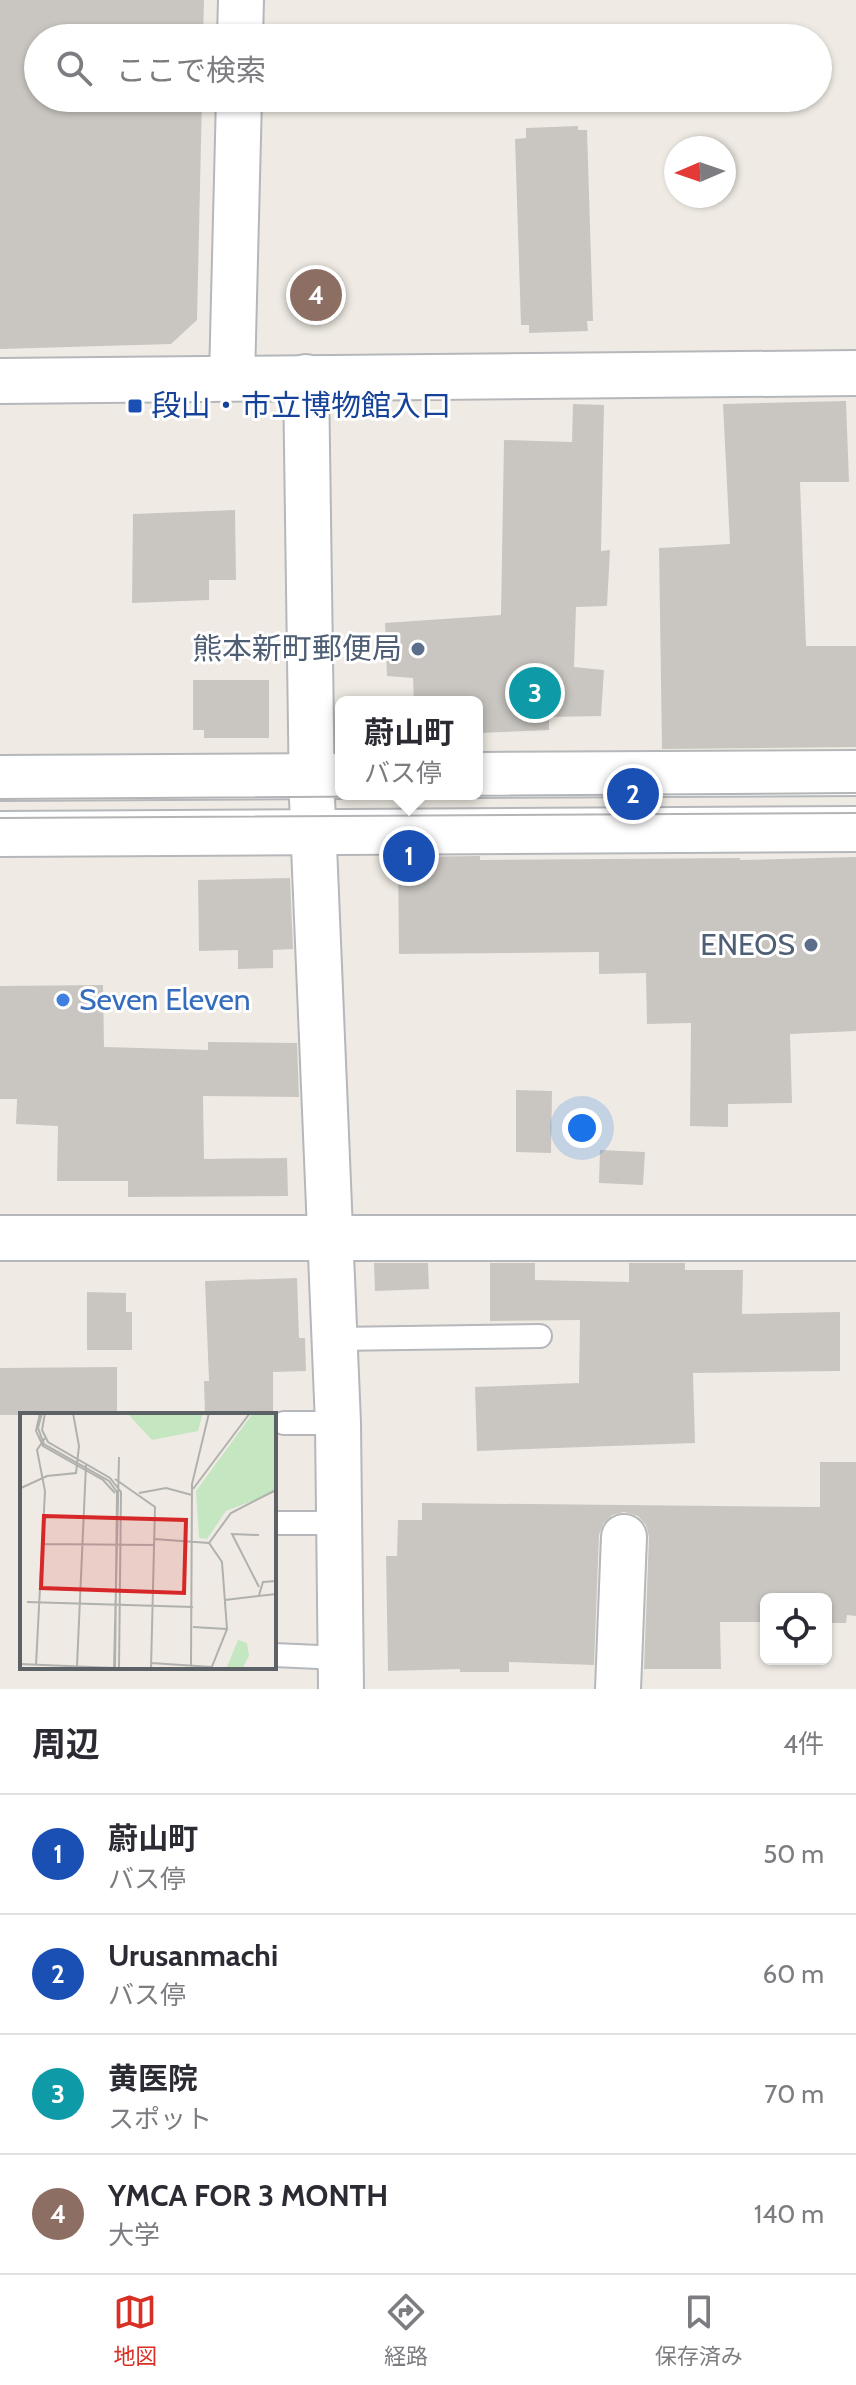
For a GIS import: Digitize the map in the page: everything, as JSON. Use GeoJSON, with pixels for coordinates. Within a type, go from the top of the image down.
{"type":"FeatureCollection","features":[{"type":"Feature","properties":{"kind":"street"},"geometry":{"type":"LineString","coordinates":[[240,24],[241,0]]}},
{"type":"Feature","properties":{"kind":"street"},"geometry":{"type":"LineString","coordinates":[[232,378],[239,112]]}},
{"type":"Feature","properties":{"kind":"street"},"geometry":{"type":"LineString","coordinates":[[0,381],[856,373]]}},
{"type":"Feature","properties":{"kind":"street"},"geometry":{"type":"LineString","coordinates":[[306,377],[326,776],[313,832],[332,1237],[341,1674]]}},
{"type":"Feature","properties":{"kind":"street"},"geometry":{"type":"LineString","coordinates":[[483,775],[856,773]]}},
{"type":"Feature","properties":{"kind":"street"},"geometry":{"type":"LineString","coordinates":[[0,778],[326,776]]}},
{"type":"Feature","properties":{"kind":"street"},"geometry":{"type":"LineString","coordinates":[[0,834],[856,829]]}},
{"type":"Feature","properties":{"kind":"street"},"geometry":{"type":"LineString","coordinates":[[0,1238],[856,1238]]}},
{"type":"Feature","properties":{"kind":"street"},"geometry":{"type":"LineString","coordinates":[[618,1689],[624,1537]]}},
{"type":"Feature","properties":{"kind":"lane"},"geometry":{"type":"LineString","coordinates":[[335,1339],[540,1336]]}},
{"type":"Feature","properties":{"kind":"lane"},"geometry":{"type":"LineString","coordinates":[[284,1423],[338,1423]]}},
{"type":"Feature","properties":{"kind":"lane"},"geometry":{"type":"LineString","coordinates":[[276,1523],[340,1523]]}},
{"type":"Feature","properties":{"kind":"lane"},"geometry":{"type":"LineString","coordinates":[[276,1656],[341,1674]]}},
{"type":"Feature","properties":{"kind":"building"},"geometry":{"type":"Polygon","coordinates":[[[0,0],[204,0],[203,24],[24,24],[24,112],[202,112],[197,320],[171,344],[0,349],[0,0]]]}},
{"type":"Feature","properties":{"kind":"building"},"geometry":{"type":"Polygon","coordinates":[[[578,126],[578,130],[587,130],[593,321],[587,321],[588,331],[529,333],[529,325],[521,325],[515,139],[526,138],[526,128],[578,126]]]}},
{"type":"Feature","properties":{"kind":"building"},"geometry":{"type":"Polygon","coordinates":[[[846,401],[849,482],[800,482],[806,646],[856,646],[856,747],[662,749],[659,548],[730,544],[723,404],[846,401]]]}},
{"type":"Feature","properties":{"kind":"building"},"geometry":{"type":"Polygon","coordinates":[[[573,404],[604,405],[601,551],[610,550],[607,606],[576,607],[574,667],[604,670],[601,716],[549,717],[549,730],[483,733],[483,696],[414,696],[413,678],[387,676],[385,623],[501,615],[504,440],[572,442],[573,404]]]}},
{"type":"Feature","properties":{"kind":"building"},"geometry":{"type":"Polygon","coordinates":[[[235,510],[236,580],[209,580],[209,600],[132,603],[133,514],[235,510]]]}},
{"type":"Feature","properties":{"kind":"building"},"geometry":{"type":"Polygon","coordinates":[[[193,680],[269,680],[269,738],[204,738],[204,730],[193,730],[193,680]]]}},
{"type":"Feature","properties":{"kind":"building"},"geometry":{"type":"Polygon","coordinates":[[[480,856],[480,860],[856,857],[856,1031],[790,1034],[792,1103],[728,1104],[728,1127],[690,1126],[691,1023],[647,1024],[646,973],[599,974],[599,952],[399,954],[398,857],[480,856]]]}},
{"type":"Feature","properties":{"kind":"building"},"geometry":{"type":"Polygon","coordinates":[[[290,878],[293,949],[273,950],[273,968],[238,969],[238,950],[199,951],[198,880],[290,878]]]}},
{"type":"Feature","properties":{"kind":"building"},"geometry":{"type":"Polygon","coordinates":[[[103,985],[104,1047],[208,1050],[208,1042],[297,1043],[299,1097],[203,1096],[204,1159],[287,1158],[288,1196],[128,1197],[128,1181],[57,1181],[58,1126],[16,1124],[17,1099],[0,1099],[0,986],[103,985]]]}},
{"type":"Feature","properties":{"kind":"building"},"geometry":{"type":"Polygon","coordinates":[[[516,1090],[552,1091],[551,1153],[516,1152],[516,1090]]]}},
{"type":"Feature","properties":{"kind":"building"},"geometry":{"type":"Polygon","coordinates":[[[600,1150],[645,1152],[643,1185],[599,1183],[600,1150]]]}},
{"type":"Feature","properties":{"kind":"building"},"geometry":{"type":"Polygon","coordinates":[[[374,1263],[428,1263],[429,1289],[375,1291],[374,1263]]]}},
{"type":"Feature","properties":{"kind":"building"},"geometry":{"type":"Polygon","coordinates":[[[490,1263],[535,1263],[535,1280],[629,1282],[629,1263],[685,1263],[685,1270],[743,1270],[742,1314],[840,1312],[840,1371],[693,1373],[695,1443],[477,1451],[475,1387],[579,1383],[580,1320],[490,1321],[490,1263]]]}},
{"type":"Feature","properties":{"kind":"building"},"geometry":{"type":"Polygon","coordinates":[[[297,1278],[299,1338],[305,1338],[306,1371],[273,1372],[273,1413],[205,1413],[204,1381],[209,1381],[205,1281],[297,1278]]]}},
{"type":"Feature","properties":{"kind":"building"},"geometry":{"type":"Polygon","coordinates":[[[87,1292],[126,1293],[126,1312],[132,1312],[132,1350],[87,1350],[87,1292]]]}},
{"type":"Feature","properties":{"kind":"building"},"geometry":{"type":"Polygon","coordinates":[[[117,1367],[117,1413],[0,1415],[0,1368],[117,1367]]]}},
{"type":"Feature","properties":{"kind":"building"},"geometry":{"type":"Polygon","coordinates":[[[820,1462],[856,1462],[856,1616],[847,1615],[846,1623],[832,1623],[832,1593],[760,1593],[760,1622],[720,1622],[721,1669],[644,1669],[649,1537],[646,1525],[638,1516],[624,1512],[612,1515],[603,1524],[599,1535],[594,1665],[509,1662],[509,1672],[460,1672],[460,1669],[388,1671],[386,1556],[397,1556],[398,1520],[422,1520],[422,1503],[820,1507],[820,1462]]]}},
{"type":"Feature","properties":{"kind":"tram line"},"geometry":{"type":"LineString","coordinates":[[483,796],[856,793]]}},
{"type":"Feature","properties":{"kind":"tram line"},"geometry":{"type":"LineString","coordinates":[[0,799],[335,797]]}},
{"type":"Feature","properties":{"kind":"tram line"},"geometry":{"type":"LineString","coordinates":[[0,818],[856,813]]}},
{"type":"Feature","properties":{"kind":"place","name":"YMCA FOR 3 MONTH"},"geometry":{"type":"Point","coordinates":[316,295]}},
{"type":"Feature","properties":{"kind":"place","name":"段山・市立博物館入口"},"geometry":{"type":"Point","coordinates":[135,406]}},
{"type":"Feature","properties":{"kind":"place","name":"熊本新町郵便局"},"geometry":{"type":"Point","coordinates":[418,649]}},
{"type":"Feature","properties":{"kind":"place","name":"黄医院"},"geometry":{"type":"Point","coordinates":[535,693]}},
{"type":"Feature","properties":{"kind":"place","name":"Urusanmachi"},"geometry":{"type":"Point","coordinates":[633,794]}},
{"type":"Feature","properties":{"kind":"place","name":"蔚山町"},"geometry":{"type":"Point","coordinates":[409,856]}},
{"type":"Feature","properties":{"kind":"place","name":"ENEOS"},"geometry":{"type":"Point","coordinates":[811,945]}},
{"type":"Feature","properties":{"kind":"place","name":"Seven Eleven"},"geometry":{"type":"Point","coordinates":[63,1000]}}]}
